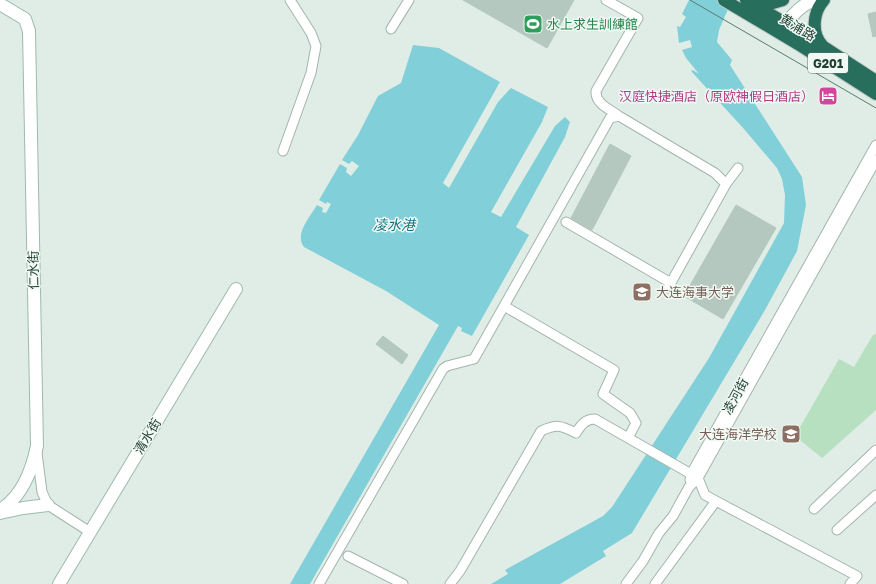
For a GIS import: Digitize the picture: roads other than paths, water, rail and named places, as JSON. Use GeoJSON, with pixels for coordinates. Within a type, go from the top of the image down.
{"type":"FeatureCollection","features":[{"type":"Feature","properties":{"kind":"highway","name":"黄浦路"},"geometry":{"type":"LineString","coordinates":[[724,0],[746,4],[783,28],[876,94]]}},
{"type":"Feature","properties":{"kind":"highway"},"geometry":{"type":"LineString","coordinates":[[746,4],[766,5],[783,0]]}},
{"type":"Feature","properties":{"kind":"highway"},"geometry":{"type":"LineString","coordinates":[[823,46],[818,41],[814,26],[817,10],[824,0]]}},
{"type":"Feature","properties":{"kind":"highway","name":"黄浦路"},"geometry":{"type":"LineString","coordinates":[[783,28],[823,46],[876,81]]}},
{"type":"Feature","properties":{"kind":"street"},"geometry":{"type":"LineString","coordinates":[[283,151],[310,73],[316,46],[311,33],[290,0]]}},
{"type":"Feature","properties":{"kind":"street"},"geometry":{"type":"LineString","coordinates":[[391,29],[409,0]]}},
{"type":"Feature","properties":{"kind":"street"},"geometry":{"type":"LineString","coordinates":[[606,0],[638,18],[596,91],[598,101],[619,116],[715,173],[726,184]]}},
{"type":"Feature","properties":{"kind":"street"},"geometry":{"type":"LineString","coordinates":[[783,28],[800,9],[814,0]]}},
{"type":"Feature","properties":{"kind":"street","name":"仁水街"},"geometry":{"type":"LineString","coordinates":[[0,4],[25,19],[29,31],[37,446],[32,465],[21,488],[14,498],[0,511]]}},
{"type":"Feature","properties":{"kind":"street"},"geometry":{"type":"LineString","coordinates":[[319,584],[443,369],[447,366],[474,359],[610,118],[619,116]]}},
{"type":"Feature","properties":{"kind":"street","name":"凌河街"},"geometry":{"type":"LineString","coordinates":[[626,584],[643,561],[659,533],[673,516],[876,145]]}},
{"type":"Feature","properties":{"kind":"street","name":"凌河街"},"geometry":{"type":"LineString","coordinates":[[694,476],[876,160]]}},
{"type":"Feature","properties":{"kind":"street"},"geometry":{"type":"LineString","coordinates":[[566,222],[670,286],[726,184],[738,168]]}},
{"type":"Feature","properties":{"kind":"street","name":"清水街"},"geometry":{"type":"LineString","coordinates":[[59,584],[236,289]]}},
{"type":"Feature","properties":{"kind":"street"},"geometry":{"type":"LineString","coordinates":[[504,306],[614,370],[603,394],[630,413],[636,423],[628,438]]}},
{"type":"Feature","properties":{"kind":"street"},"geometry":{"type":"LineString","coordinates":[[450,584],[460,571],[541,431],[553,426],[564,427],[576,433],[582,424],[590,419],[595,419],[694,476],[705,495],[857,576],[850,584]]}},
{"type":"Feature","properties":{"kind":"street"},"geometry":{"type":"LineString","coordinates":[[37,446],[42,492],[48,505],[90,532]]}},
{"type":"Feature","properties":{"kind":"street"},"geometry":{"type":"LineString","coordinates":[[814,508],[876,450]]}},
{"type":"Feature","properties":{"kind":"street"},"geometry":{"type":"LineString","coordinates":[[837,530],[876,495]]}},
{"type":"Feature","properties":{"kind":"street"},"geometry":{"type":"LineString","coordinates":[[656,584],[716,501]]}},
{"type":"Feature","properties":{"kind":"street"},"geometry":{"type":"LineString","coordinates":[[0,511],[48,505]]}},
{"type":"Feature","properties":{"kind":"street"},"geometry":{"type":"LineString","coordinates":[[348,556],[403,584]]}},
{"type":"Feature","properties":{"kind":"water"},"geometry":{"type":"Polygon","coordinates":[[[689,0],[732,0],[719,30],[717,42],[732,60],[730,65],[802,177],[806,205],[797,251],[765,310],[632,533],[603,551],[606,556],[560,584],[491,584],[508,574],[505,570],[603,516],[612,507],[709,358],[784,223],[785,195],[782,179],[777,168],[691,71],[693,70],[699,74],[686,58],[682,50],[692,47],[690,40],[679,43],[677,26],[680,27],[686,17],[682,14],[689,0]]]}},
{"type":"Feature","properties":{"kind":"water","name":"凌水港"},"geometry":{"type":"Polygon","coordinates":[[[413,45],[439,48],[500,82],[443,183],[449,188],[498,102],[511,88],[548,107],[542,122],[491,212],[501,217],[555,126],[565,117],[570,122],[565,137],[516,227],[529,235],[472,336],[461,331],[462,328],[458,326],[310,584],[290,584],[439,325],[386,291],[304,247],[301,242],[304,226],[317,205],[323,208],[322,212],[326,213],[331,204],[327,202],[326,204],[319,200],[340,164],[347,168],[346,172],[351,176],[359,166],[352,161],[349,164],[342,160],[358,135],[378,96],[401,83],[413,45]]]}},
{"type":"Feature","properties":{"kind":"tram line"},"geometry":{"type":"LineString","coordinates":[[690,0],[876,108]]}},
{"type":"Feature","properties":{"kind":"place","name":"水上求生訓練館"},"geometry":{"type":"Point","coordinates":[533,24]}},
{"type":"Feature","properties":{"kind":"place","name":"汉庭快捷酒店（原欧神假日酒店）"},"geometry":{"type":"Point","coordinates":[828,96]}},
{"type":"Feature","properties":{"kind":"place","name":"大连海事大学"},"geometry":{"type":"Point","coordinates":[642,292]}},
{"type":"Feature","properties":{"kind":"place","name":"大连海洋学校"},"geometry":{"type":"Point","coordinates":[791,434]}}]}
